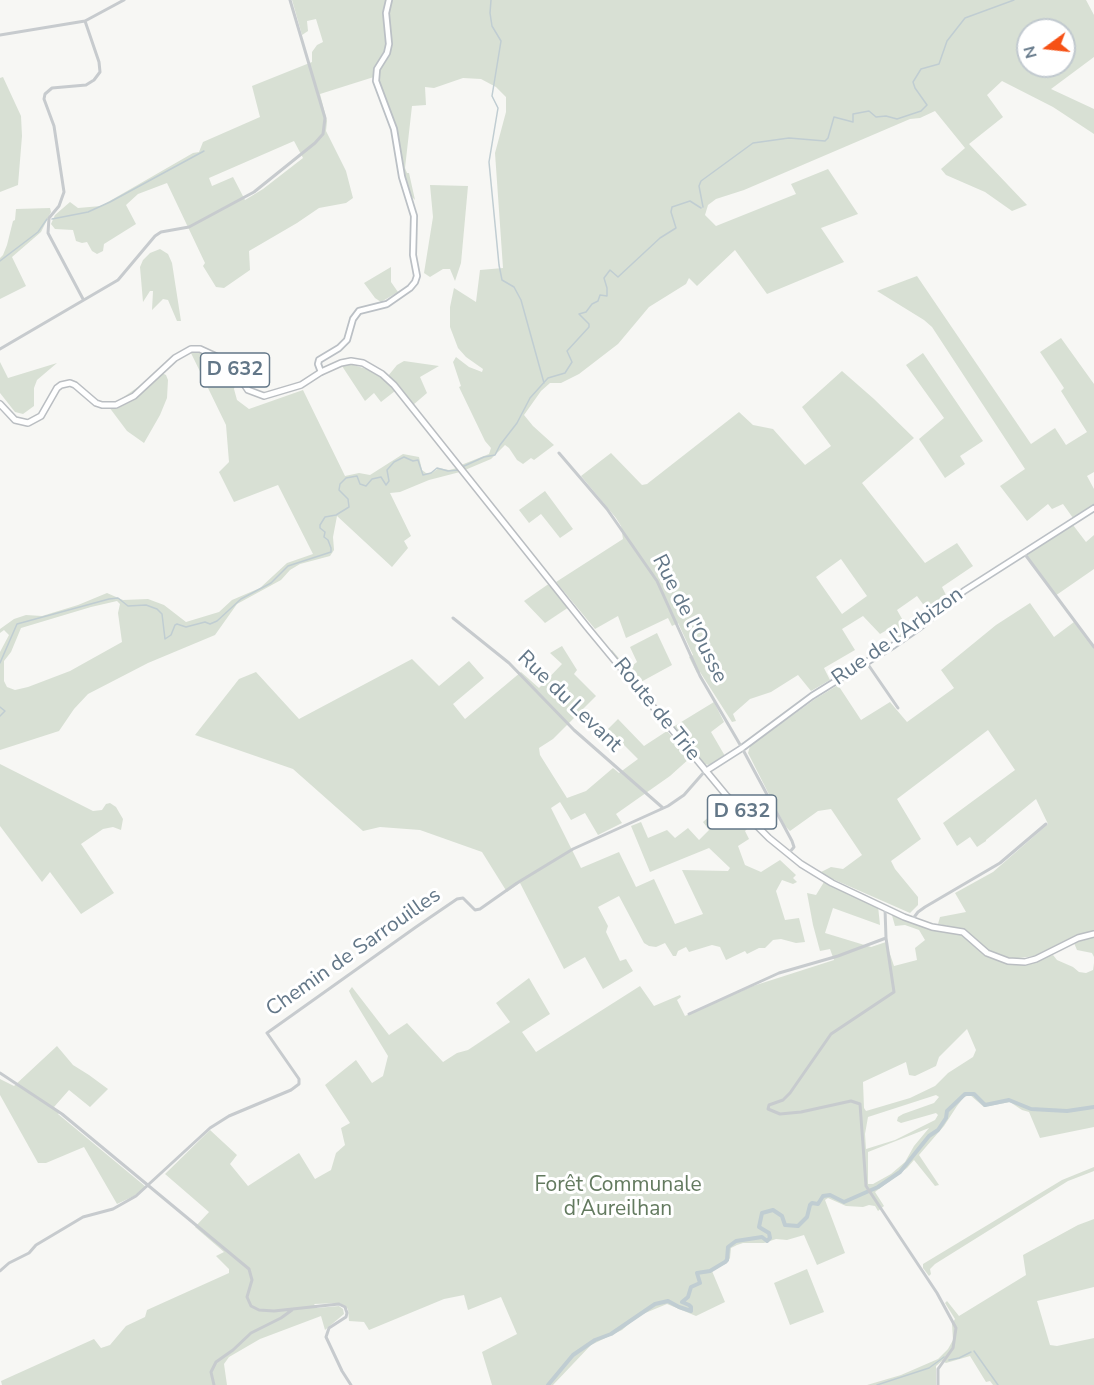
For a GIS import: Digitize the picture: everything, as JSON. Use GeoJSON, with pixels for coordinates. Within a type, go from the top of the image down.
{"type":"FeatureCollection","features":[{"type":"Feature","properties":{"kind":"main road","name":"D 632"},"geometry":{"type":"LineString","coordinates":[[0,404],[15,420],[28,423],[41,416],[57,388],[70,384],[75,385],[96,403],[116,405],[134,396],[175,358],[191,349],[200,349],[224,360],[236,372],[248,390],[264,396],[302,385],[321,372]]}},
{"type":"Feature","properties":{"kind":"main road","name":"Route de Trie"},"geometry":{"type":"LineString","coordinates":[[321,372],[341,363],[351,361],[363,363],[382,374],[394,385],[706,771],[744,814],[815,873],[885,908]]}},
{"type":"Feature","properties":{"kind":"main road","name":"D 632"},"geometry":{"type":"LineString","coordinates":[[885,908],[926,925],[963,932],[994,957],[1016,962],[1044,956],[1078,938],[1094,934]]}},
{"type":"Feature","properties":{"kind":"street"},"geometry":{"type":"LineString","coordinates":[[0,35],[85,21],[124,0]]}},
{"type":"Feature","properties":{"kind":"street"},"geometry":{"type":"LineString","coordinates":[[0,349],[118,280],[155,236],[161,232],[189,227],[254,192],[315,143],[322,134],[326,118],[290,0]]}},
{"type":"Feature","properties":{"kind":"street"},"geometry":{"type":"LineString","coordinates":[[321,372],[319,360],[339,348],[347,340],[353,319],[359,311],[382,306],[394,300],[410,288],[417,276],[413,255],[414,216],[402,177],[394,129],[376,81],[377,69],[387,53],[389,44],[386,13],[388,0]]}},
{"type":"Feature","properties":{"kind":"street"},"geometry":{"type":"LineString","coordinates":[[83,299],[48,233],[49,218],[59,206],[64,192],[54,126],[44,99],[45,94],[52,88],[86,85],[100,72],[99,62],[85,21]]}},
{"type":"Feature","properties":{"kind":"street","name":"Rue de l'Ousse"},"geometry":{"type":"LineString","coordinates":[[559,453],[607,509],[657,581],[700,676],[792,841],[794,847],[789,853]]}},
{"type":"Feature","properties":{"kind":"street","name":"Rue de l'Arbizon"},"geometry":{"type":"LineString","coordinates":[[706,771],[742,748],[812,696],[920,627],[964,591],[1094,508]]}},
{"type":"Feature","properties":{"kind":"street"},"geometry":{"type":"LineString","coordinates":[[1024,553],[1094,647]]}},
{"type":"Feature","properties":{"kind":"street","name":"Rue du Levant"},"geometry":{"type":"LineString","coordinates":[[453,618],[509,663],[579,735],[663,808]]}},
{"type":"Feature","properties":{"kind":"street"},"geometry":{"type":"LineString","coordinates":[[867,662],[898,708]]}},
{"type":"Feature","properties":{"kind":"street"},"geometry":{"type":"LineString","coordinates":[[663,808],[684,795],[706,771]]}},
{"type":"Feature","properties":{"kind":"street","name":"Chemin de Sarrouilles"},"geometry":{"type":"LineString","coordinates":[[148,1185],[210,1128],[228,1116],[299,1084],[299,1079],[267,1033],[457,899],[463,898],[475,910],[480,909],[573,849],[663,808]]}},
{"type":"Feature","properties":{"kind":"street"},"geometry":{"type":"LineString","coordinates":[[912,920],[918,912],[1000,863],[1046,824]]}},
{"type":"Feature","properties":{"kind":"street"},"geometry":{"type":"LineString","coordinates":[[885,908],[886,938],[894,992],[831,1034],[790,1093],[783,1100],[768,1107],[769,1111],[780,1114],[801,1112],[851,1101],[860,1104],[869,1192],[937,1293],[956,1328],[952,1348],[938,1370],[938,1385]]}},
{"type":"Feature","properties":{"kind":"street"},"geometry":{"type":"LineString","coordinates":[[689,1014],[779,974],[886,938]]}},
{"type":"Feature","properties":{"kind":"street"},"geometry":{"type":"LineString","coordinates":[[0,1073],[62,1114],[249,1269],[252,1280],[247,1297],[249,1304],[259,1310],[292,1310],[339,1304],[345,1307],[346,1317],[329,1328],[326,1337],[351,1385]]}},
{"type":"Feature","properties":{"kind":"street"},"geometry":{"type":"LineString","coordinates":[[0,1271],[9,1263],[29,1253],[36,1245],[83,1217],[119,1205],[148,1185]]}},
{"type":"Feature","properties":{"kind":"street"},"geometry":{"type":"LineString","coordinates":[[214,1385],[211,1372],[216,1362],[251,1333],[292,1310]]}},
{"type":"Feature","properties":{"kind":"green space"},"geometry":{"type":"Polygon","coordinates":[[[292,0],[1086,0],[1094,15],[1094,57],[1076,70],[1076,18],[1016,18],[1016,78],[1066,78],[1051,89],[1094,109],[1094,134],[1053,107],[1002,81],[987,95],[1003,117],[969,144],[1027,205],[1012,211],[985,192],[946,175],[941,169],[965,148],[935,111],[920,118],[910,119],[744,190],[716,199],[708,205],[705,215],[716,226],[796,194],[791,184],[828,169],[858,214],[821,228],[844,262],[767,294],[735,250],[697,286],[689,278],[686,284],[649,307],[618,344],[579,374],[561,383],[550,383],[541,391],[524,415],[554,445],[534,460],[531,458],[523,464],[505,445],[491,459],[465,470],[461,465],[489,454],[491,448],[485,441],[459,387],[461,386],[453,362],[456,357],[469,367],[482,372],[483,369],[458,348],[450,327],[450,307],[454,288],[476,302],[480,270],[503,268],[495,153],[506,112],[506,97],[496,87],[481,79],[463,78],[434,88],[425,87],[426,105],[412,106],[405,168],[409,173],[415,200],[411,196],[403,168],[394,119],[383,97],[377,76],[320,94],[327,121],[326,131],[346,171],[353,198],[346,203],[319,208],[249,251],[250,270],[224,288],[216,287],[203,266],[205,263],[167,183],[138,194],[126,205],[136,224],[104,244],[103,251],[97,254],[92,251],[87,242],[76,241],[73,230],[55,229],[51,224],[55,215],[70,202],[78,208],[101,206],[193,153],[199,152],[203,142],[260,117],[252,86],[312,62],[312,52],[317,45],[323,42],[316,19],[307,21],[308,31],[302,35],[292,0]],[[294,141],[209,178],[212,186],[233,177],[245,200],[303,158],[294,141]]]}},
{"type":"Feature","properties":{"kind":"green space"},"geometry":{"type":"Polygon","coordinates":[[[3,77],[21,116],[22,136],[18,185],[0,192],[0,78],[3,77]]]}},
{"type":"Feature","properties":{"kind":"green space"},"geometry":{"type":"Polygon","coordinates":[[[430,185],[468,186],[461,263],[455,281],[450,269],[443,269],[430,277],[424,273],[433,217],[430,185]]]}},
{"type":"Feature","properties":{"kind":"green space"},"geometry":{"type":"Polygon","coordinates":[[[50,208],[51,212],[41,232],[12,257],[26,286],[0,299],[0,258],[7,245],[16,209],[50,208]]]}},
{"type":"Feature","properties":{"kind":"green space"},"geometry":{"type":"Polygon","coordinates":[[[160,249],[168,254],[172,263],[181,321],[177,321],[168,300],[163,299],[152,310],[153,291],[150,291],[143,302],[140,267],[150,253],[160,249]]]}},
{"type":"Feature","properties":{"kind":"green space"},"geometry":{"type":"Polygon","coordinates":[[[391,267],[391,282],[398,292],[381,302],[375,298],[364,283],[391,267]]]}},
{"type":"Feature","properties":{"kind":"green space"},"geometry":{"type":"Polygon","coordinates":[[[917,276],[1031,444],[1055,428],[1066,445],[1087,432],[1061,391],[1064,388],[1040,352],[1061,338],[1094,384],[1094,472],[1087,476],[1094,489],[1094,504],[1073,518],[1063,504],[1052,509],[1048,504],[1027,521],[1000,486],[1025,469],[932,327],[877,291],[917,276]]]}},
{"type":"Feature","properties":{"kind":"green space"},"geometry":{"type":"Polygon","coordinates":[[[197,351],[207,353],[230,368],[237,379],[234,389],[237,400],[249,409],[303,390],[345,476],[359,473],[370,475],[403,454],[419,457],[422,470],[426,473],[430,474],[439,468],[449,470],[457,468],[460,472],[429,480],[400,492],[390,493],[411,536],[404,541],[408,548],[392,567],[337,516],[333,537],[334,550],[330,556],[300,564],[290,570],[281,580],[237,604],[215,635],[148,663],[88,694],[59,731],[0,750],[0,652],[9,635],[4,630],[0,633],[0,629],[14,619],[26,615],[42,616],[107,593],[123,600],[148,599],[164,605],[186,622],[219,612],[232,600],[260,588],[287,563],[313,554],[278,485],[234,502],[219,472],[229,462],[226,425],[191,353],[197,351]],[[117,601],[91,607],[21,628],[11,652],[4,661],[4,681],[7,687],[15,690],[28,687],[70,671],[122,642],[118,613],[120,604],[117,601]]]}},
{"type":"Feature","properties":{"kind":"green space"},"geometry":{"type":"Polygon","coordinates":[[[923,353],[983,441],[960,456],[965,464],[945,478],[919,439],[944,418],[906,365],[923,353]]]}},
{"type":"Feature","properties":{"kind":"green space"},"geometry":{"type":"Polygon","coordinates":[[[404,361],[439,366],[420,377],[427,393],[413,405],[388,376],[397,365],[404,361]]]}},
{"type":"Feature","properties":{"kind":"green space"},"geometry":{"type":"Polygon","coordinates":[[[0,362],[8,378],[57,363],[37,380],[34,388],[34,406],[23,414],[15,412],[0,393],[0,362]]]}},
{"type":"Feature","properties":{"kind":"green space"},"geometry":{"type":"Polygon","coordinates":[[[350,364],[373,371],[385,379],[395,391],[381,402],[374,393],[365,401],[342,366],[350,364]]]}},
{"type":"Feature","properties":{"kind":"green space"},"geometry":{"type":"Polygon","coordinates":[[[842,371],[874,399],[914,438],[862,483],[925,563],[957,543],[973,566],[942,587],[948,599],[931,615],[917,596],[897,610],[909,631],[895,641],[887,630],[880,634],[863,616],[842,629],[855,650],[824,668],[830,680],[811,691],[798,675],[771,692],[750,699],[733,714],[736,721],[732,722],[700,672],[697,673],[689,657],[693,655],[678,623],[672,626],[668,618],[626,638],[618,616],[595,629],[556,582],[623,539],[621,526],[616,518],[581,476],[611,453],[642,485],[647,484],[739,412],[753,425],[773,429],[805,465],[831,446],[802,407],[842,371]],[[841,559],[816,577],[842,614],[867,596],[841,559]]]}},
{"type":"Feature","properties":{"kind":"green space"},"geometry":{"type":"Polygon","coordinates":[[[162,373],[168,380],[167,398],[144,443],[127,431],[109,407],[162,373]]]}},
{"type":"Feature","properties":{"kind":"green space"},"geometry":{"type":"Polygon","coordinates":[[[545,491],[573,529],[560,538],[541,514],[529,523],[519,510],[545,491]]]}},
{"type":"Feature","properties":{"kind":"green space"},"geometry":{"type":"Polygon","coordinates":[[[1073,525],[1086,542],[1094,535],[1094,569],[1055,596],[1025,555],[1073,525]]]}},
{"type":"Feature","properties":{"kind":"green space"},"geometry":{"type":"Polygon","coordinates":[[[550,583],[569,607],[545,623],[524,601],[550,583]]]}},
{"type":"Feature","properties":{"kind":"green space"},"geometry":{"type":"Polygon","coordinates":[[[1030,603],[1054,637],[1074,622],[1094,648],[1094,932],[1036,956],[1010,959],[1000,957],[990,951],[962,929],[938,924],[940,917],[966,912],[955,893],[993,872],[1048,824],[1036,799],[977,847],[970,837],[957,846],[943,823],[1015,770],[988,730],[897,799],[921,839],[891,861],[918,897],[918,905],[910,913],[819,873],[831,867],[843,869],[862,855],[831,809],[818,811],[790,831],[785,826],[748,753],[750,746],[838,685],[861,720],[890,702],[907,722],[954,688],[941,670],[996,625],[1030,603]]]}},
{"type":"Feature","properties":{"kind":"green space"},"geometry":{"type":"Polygon","coordinates":[[[657,633],[672,665],[639,683],[651,698],[649,699],[610,651],[612,650],[628,669],[637,662],[630,647],[657,633]]]}},
{"type":"Feature","properties":{"kind":"green space"},"geometry":{"type":"Polygon","coordinates":[[[562,646],[577,670],[574,674],[596,696],[553,739],[539,748],[540,755],[567,798],[586,791],[613,768],[619,773],[638,759],[608,729],[618,719],[644,746],[667,731],[690,758],[670,776],[616,814],[622,823],[598,835],[585,813],[571,820],[560,802],[551,808],[581,868],[619,852],[636,887],[654,879],[675,924],[703,914],[682,870],[728,871],[730,868],[709,848],[650,872],[631,826],[641,822],[648,838],[667,830],[675,838],[688,828],[699,840],[709,830],[703,822],[713,813],[707,806],[722,793],[751,825],[745,831],[749,839],[738,846],[745,865],[761,872],[780,860],[796,875],[793,878],[797,882],[793,884],[782,880],[776,891],[785,920],[799,918],[805,942],[773,940],[765,948],[759,948],[747,954],[745,951],[726,960],[720,947],[712,945],[689,952],[686,947],[673,956],[665,943],[656,947],[644,943],[619,896],[598,907],[608,926],[606,932],[620,961],[626,959],[633,971],[603,989],[585,957],[564,969],[520,883],[507,892],[482,852],[420,830],[380,827],[363,831],[293,769],[195,735],[239,679],[256,672],[299,719],[412,659],[439,686],[469,661],[484,678],[453,704],[465,719],[521,672],[539,688],[562,664],[550,653],[562,646]]]}},
{"type":"Feature","properties":{"kind":"green space"},"geometry":{"type":"Polygon","coordinates":[[[714,702],[724,722],[711,732],[725,756],[709,765],[700,760],[673,727],[714,702]]]}},
{"type":"Feature","properties":{"kind":"green space"},"geometry":{"type":"Polygon","coordinates":[[[0,764],[93,811],[102,810],[106,804],[110,803],[116,807],[123,819],[121,830],[113,827],[103,829],[81,844],[114,893],[81,914],[50,872],[42,882],[0,826],[0,764]]]}},
{"type":"Feature","properties":{"kind":"green space","name":"Forêt Communale d'Aureilhan"},"geometry":{"type":"Polygon","coordinates":[[[824,882],[878,906],[880,925],[833,908],[825,933],[871,947],[886,942],[894,966],[917,960],[915,948],[925,940],[919,930],[905,925],[895,926],[891,912],[962,935],[1000,961],[1013,964],[1053,955],[1057,960],[1079,972],[1086,973],[1093,970],[1094,963],[1094,1127],[1040,1138],[1029,1112],[1010,1102],[984,1107],[970,1095],[964,1097],[944,1126],[919,1155],[939,1185],[935,1186],[914,1160],[875,1192],[884,1206],[878,1211],[875,1206],[846,1206],[828,1198],[825,1200],[845,1253],[817,1265],[804,1235],[787,1240],[776,1239],[764,1243],[737,1245],[731,1248],[727,1263],[712,1271],[725,1302],[696,1316],[667,1304],[638,1316],[622,1330],[591,1345],[553,1385],[492,1385],[482,1352],[517,1334],[501,1297],[468,1310],[464,1295],[444,1299],[369,1330],[364,1322],[349,1321],[348,1309],[340,1303],[314,1304],[317,1308],[339,1306],[343,1309],[344,1314],[325,1330],[321,1316],[260,1339],[229,1357],[224,1364],[227,1385],[2,1385],[1,1381],[94,1339],[101,1348],[110,1345],[126,1326],[145,1317],[147,1310],[229,1273],[229,1269],[216,1256],[224,1252],[195,1227],[209,1212],[165,1174],[210,1130],[237,1155],[230,1164],[248,1186],[299,1153],[315,1179],[331,1170],[336,1153],[345,1145],[341,1128],[350,1123],[325,1085],[356,1060],[372,1083],[383,1076],[388,1056],[352,997],[349,991],[352,987],[389,1035],[407,1023],[443,1062],[457,1053],[468,1050],[510,1022],[496,1003],[529,978],[550,1014],[522,1032],[536,1052],[640,986],[654,1006],[680,995],[681,997],[677,1000],[685,1016],[753,986],[834,960],[830,949],[820,951],[807,893],[816,895],[824,882]],[[967,1029],[939,1057],[936,1066],[915,1076],[909,1075],[906,1062],[863,1082],[866,1111],[910,1098],[935,1086],[948,1073],[973,1057],[976,1050],[967,1029]],[[936,1095],[868,1117],[865,1134],[866,1149],[895,1140],[935,1120],[938,1115],[936,1113],[901,1123],[897,1121],[898,1117],[903,1114],[934,1103],[939,1097],[936,1095]],[[929,1128],[868,1152],[868,1184],[873,1184],[891,1174],[905,1162],[914,1146],[929,1128]]]}},
{"type":"Feature","properties":{"kind":"green space"},"geometry":{"type":"Polygon","coordinates":[[[1094,937],[1094,957],[1092,953],[1077,950],[1074,943],[1094,937]]]}},
{"type":"Feature","properties":{"kind":"green space"},"geometry":{"type":"Polygon","coordinates":[[[57,1046],[73,1065],[108,1089],[90,1107],[69,1090],[54,1107],[60,1112],[58,1114],[146,1187],[117,1204],[84,1147],[46,1163],[38,1163],[0,1095],[0,1079],[14,1086],[57,1046]]]}},
{"type":"Feature","properties":{"kind":"green space"},"geometry":{"type":"Polygon","coordinates":[[[1094,1167],[1094,1171],[1068,1181],[935,1264],[930,1269],[929,1276],[923,1268],[923,1264],[1062,1180],[1094,1167]]]}},
{"type":"Feature","properties":{"kind":"green space"},"geometry":{"type":"Polygon","coordinates":[[[1094,1219],[1094,1287],[1037,1301],[1050,1345],[1057,1346],[1094,1338],[1094,1385],[993,1385],[990,1381],[986,1382],[970,1356],[946,1363],[942,1361],[936,1366],[936,1385],[867,1385],[901,1375],[938,1359],[953,1340],[952,1324],[955,1319],[945,1303],[947,1301],[959,1316],[1026,1275],[1023,1255],[1078,1225],[1094,1219]]]}},
{"type":"Feature","properties":{"kind":"green space"},"geometry":{"type":"Polygon","coordinates":[[[807,1269],[824,1312],[790,1325],[774,1283],[807,1269]]]}},
{"type":"Feature","properties":{"kind":"waterway"},"geometry":{"type":"LineString","coordinates":[[491,0],[492,26],[501,41],[492,96],[498,108],[489,162],[499,265],[502,280],[514,287],[521,300],[544,383]]}},
{"type":"Feature","properties":{"kind":"waterway"},"geometry":{"type":"LineString","coordinates":[[703,207],[699,186],[701,181],[753,143],[789,138],[825,141],[834,117],[853,122],[853,114],[869,111],[876,117],[886,116],[897,119],[921,111],[927,105],[913,82],[921,69],[939,64],[947,41],[965,18],[1014,0]]}},
{"type":"Feature","properties":{"kind":"waterway"},"geometry":{"type":"LineString","coordinates":[[52,219],[88,212],[204,151]]}},
{"type":"Feature","properties":{"kind":"waterway"},"geometry":{"type":"LineString","coordinates":[[462,467],[484,457],[495,455],[517,423],[530,398],[548,378],[565,373],[572,362],[567,351],[589,327],[589,324],[579,314],[586,312],[592,304],[598,301],[600,295],[607,296],[604,278],[610,270],[618,277],[660,238],[676,228],[671,212],[672,207],[690,201],[701,208]]}},
{"type":"Feature","properties":{"kind":"waterway"},"geometry":{"type":"LineString","coordinates":[[0,261],[38,232],[47,219]]}},
{"type":"Feature","properties":{"kind":"waterway"},"geometry":{"type":"LineString","coordinates":[[0,663],[17,624],[109,599],[118,598],[128,606],[146,605],[157,609],[162,614],[165,639],[171,635],[177,624],[186,627],[205,622],[210,624],[217,621],[241,599],[271,583],[288,566],[331,552],[328,540],[324,537],[325,532],[320,525],[325,517],[336,515],[349,507],[348,499],[339,490],[340,484],[346,478],[357,476],[360,484],[366,486],[372,479],[381,477],[386,485],[389,481],[387,470],[394,462],[404,457],[413,461],[418,460],[423,475],[437,468],[448,471],[459,470]]}},
{"type":"Feature","properties":{"kind":"waterway"},"geometry":{"type":"LineString","coordinates":[[0,707],[5,711],[0,716]]}},
{"type":"Feature","properties":{"kind":"waterway"},"geometry":{"type":"LineString","coordinates":[[548,1385],[573,1355],[595,1340],[611,1334],[655,1304],[668,1301],[691,1311],[691,1307],[682,1302],[688,1297],[691,1287],[700,1283],[697,1273],[710,1271],[725,1262],[728,1247],[736,1241],[762,1237],[767,1241],[770,1238],[769,1233],[759,1227],[762,1213],[773,1210],[782,1216],[785,1225],[798,1226],[807,1217],[810,1205],[818,1204],[823,1196],[830,1195],[844,1202],[878,1187],[900,1172],[929,1136],[938,1130],[946,1118],[947,1111],[965,1094],[974,1094],[985,1105],[1009,1100],[1031,1109],[1067,1111],[1094,1107]]}},
{"type":"Feature","properties":{"kind":"waterway"},"geometry":{"type":"LineString","coordinates":[[974,1351],[998,1385]]}},
{"type":"Feature","properties":{"kind":"waterway"},"geometry":{"type":"LineString","coordinates":[[949,1360],[971,1352]]}},
{"type":"Feature","properties":{"kind":"waterway"},"geometry":{"type":"LineString","coordinates":[[877,1385],[929,1368],[944,1357]]}}]}
